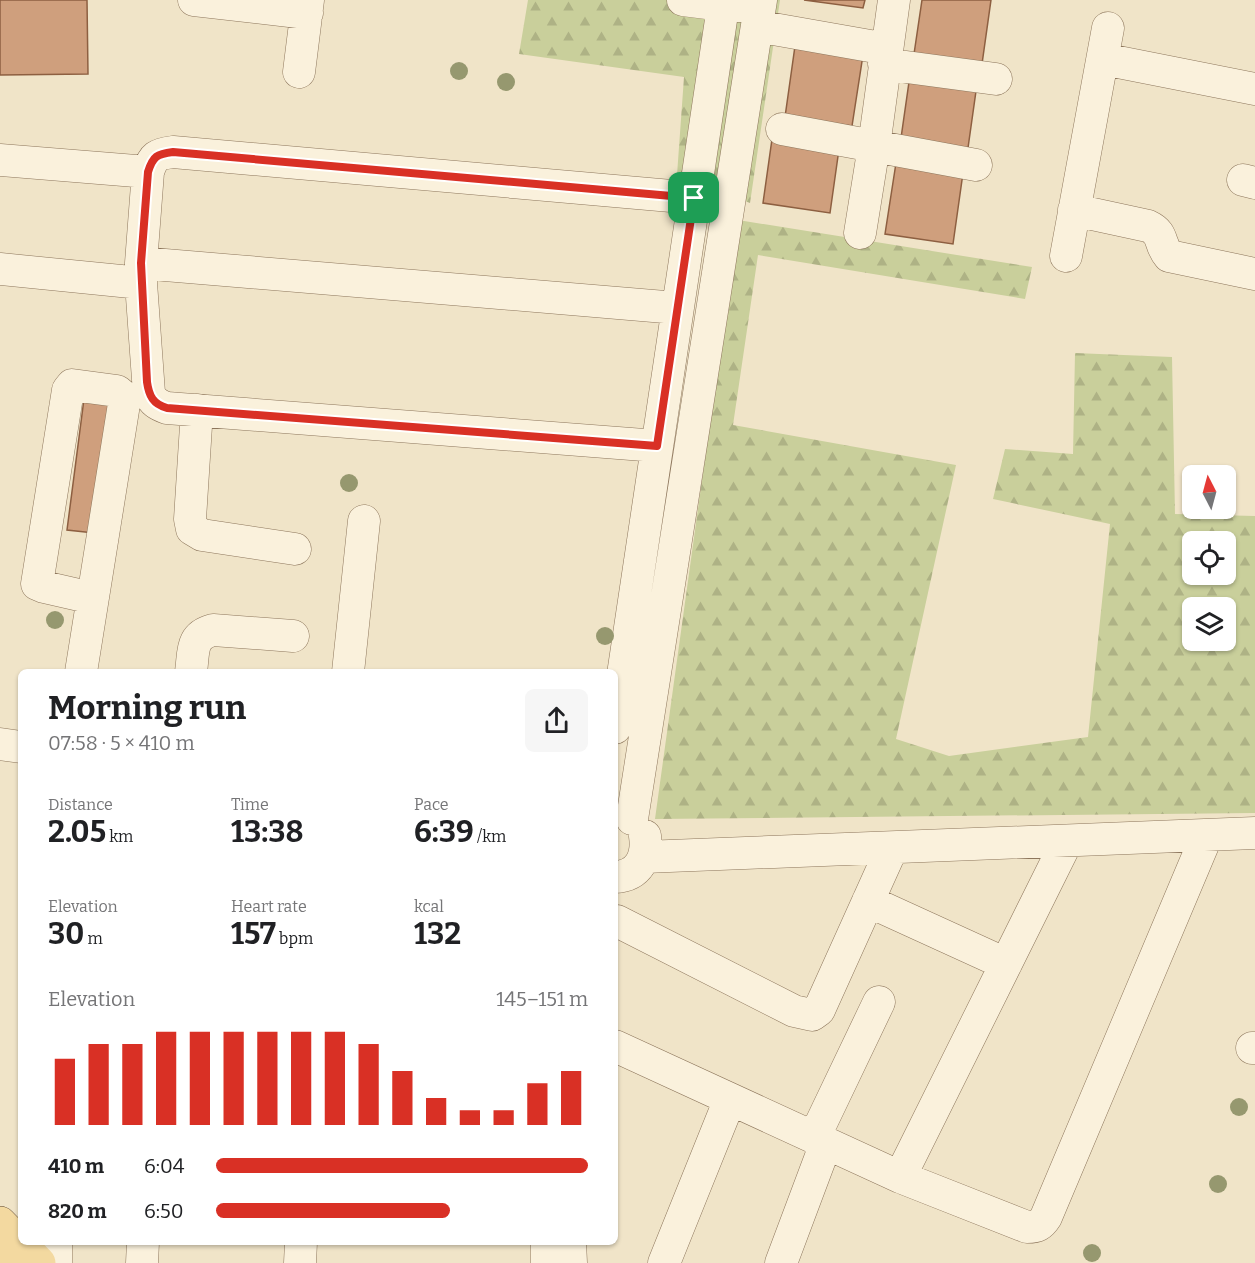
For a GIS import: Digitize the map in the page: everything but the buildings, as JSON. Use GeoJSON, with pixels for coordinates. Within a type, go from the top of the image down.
{"type":"FeatureCollection","features":[{"type":"Feature","properties":{"kind":"main road"},"geometry":{"type":"LineString","coordinates":[[0,1209],[18,1228]]}},
{"type":"Feature","properties":{"kind":"main road"},"geometry":{"type":"LineString","coordinates":[[0,1223],[18,1241]]}},
{"type":"Feature","properties":{"kind":"main road"},"geometry":{"type":"LineString","coordinates":[[21,1245],[39,1263]]}},
{"type":"Feature","properties":{"kind":"main road"},"geometry":{"type":"LineString","coordinates":[[34,1245],[54,1263]]}},
{"type":"Feature","properties":{"kind":"street"},"geometry":{"type":"LineString","coordinates":[[194,0],[307,6],[299,72]]}},
{"type":"Feature","properties":{"kind":"street"},"geometry":{"type":"LineString","coordinates":[[683,0],[723,3],[759,11],[886,57],[996,79]]}},
{"type":"Feature","properties":{"kind":"street"},"geometry":{"type":"LineString","coordinates":[[860,232],[894,0]]}},
{"type":"Feature","properties":{"kind":"street"},"geometry":{"type":"LineString","coordinates":[[618,708],[723,3]]}},
{"type":"Feature","properties":{"kind":"street"},"geometry":{"type":"LineString","coordinates":[[618,918],[628,870],[646,847],[645,836],[640,826],[624,817],[729,203],[759,11]]}},
{"type":"Feature","properties":{"kind":"street"},"geometry":{"type":"LineString","coordinates":[[1065,255],[1108,28]]}},
{"type":"Feature","properties":{"kind":"street"},"geometry":{"type":"LineString","coordinates":[[1102,59],[1255,89]]}},
{"type":"Feature","properties":{"kind":"street"},"geometry":{"type":"LineString","coordinates":[[782,129],[976,165]]}},
{"type":"Feature","properties":{"kind":"street"},"geometry":{"type":"LineString","coordinates":[[657,446],[167,408],[159,405],[153,401],[149,393],[141,273],[148,172],[152,160],[160,154],[173,152],[729,203]]}},
{"type":"Feature","properties":{"kind":"street"},"geometry":{"type":"LineString","coordinates":[[0,160],[148,172]]}},
{"type":"Feature","properties":{"kind":"street"},"geometry":{"type":"LineString","coordinates":[[1074,210],[1148,226],[1159,233],[1169,256],[1255,274]]}},
{"type":"Feature","properties":{"kind":"street"},"geometry":{"type":"LineString","coordinates":[[0,269],[141,273],[677,308]]}},
{"type":"Feature","properties":{"kind":"street"},"geometry":{"type":"LineString","coordinates":[[81,669],[93,598],[124,404],[123,396],[117,391],[72,385],[68,390],[37,584],[93,598]]}},
{"type":"Feature","properties":{"kind":"street"},"geometry":{"type":"LineString","coordinates":[[197,410],[190,519],[192,529],[202,536],[295,549]]}},
{"type":"Feature","properties":{"kind":"street"},"geometry":{"type":"LineString","coordinates":[[348,669],[364,521]]}},
{"type":"Feature","properties":{"kind":"street"},"geometry":{"type":"LineString","coordinates":[[192,669],[197,638],[204,632],[213,630],[293,636]]}},
{"type":"Feature","properties":{"kind":"street"},"geometry":{"type":"LineString","coordinates":[[0,744],[18,747]]}},
{"type":"Feature","properties":{"kind":"street"},"geometry":{"type":"LineString","coordinates":[[628,870],[892,848],[1255,833]]}},
{"type":"Feature","properties":{"kind":"street"},"geometry":{"type":"LineString","coordinates":[[618,1047],[900,1177],[1027,1227],[1036,1227],[1046,1217],[1207,835]]}},
{"type":"Feature","properties":{"kind":"street"},"geometry":{"type":"LineString","coordinates":[[900,1177],[1067,841]]}},
{"type":"Feature","properties":{"kind":"street"},"geometry":{"type":"LineString","coordinates":[[618,929],[794,1011],[812,1015],[819,1010],[892,848]]}},
{"type":"Feature","properties":{"kind":"street"},"geometry":{"type":"LineString","coordinates":[[868,900],[1006,964]]}},
{"type":"Feature","properties":{"kind":"street"},"geometry":{"type":"LineString","coordinates":[[781,1263],[820,1141],[879,1002]]}},
{"type":"Feature","properties":{"kind":"street"},"geometry":{"type":"LineString","coordinates":[[664,1263],[730,1099]]}},
{"type":"Feature","properties":{"kind":"street"},"geometry":{"type":"LineString","coordinates":[[54,1263],[56,1245]]}},
{"type":"Feature","properties":{"kind":"street"},"geometry":{"type":"LineString","coordinates":[[142,1263],[143,1245]]}},
{"type":"Feature","properties":{"kind":"street"},"geometry":{"type":"LineString","coordinates":[[300,1263],[301,1245]]}},
{"type":"Feature","properties":{"kind":"street"},"geometry":{"type":"LineString","coordinates":[[547,1245],[547,1263]]}},
{"type":"Feature","properties":{"kind":"street"},"geometry":{"type":"LineString","coordinates":[[570,1245],[571,1263]]}},
{"type":"Feature","properties":{"kind":"green space"},"geometry":{"type":"Polygon","coordinates":[[[528,0],[780,0],[750,203],[677,175],[684,77],[519,54],[528,0]]]}},
{"type":"Feature","properties":{"kind":"green space"},"geometry":{"type":"Polygon","coordinates":[[[738,220],[1032,267],[1025,299],[758,255],[733,425],[956,465],[896,739],[949,756],[1088,737],[1110,524],[993,499],[1005,449],[1073,454],[1075,353],[1172,357],[1175,514],[1182,514],[1182,519],[1236,519],[1236,516],[1255,516],[1255,813],[655,819],[738,220]]]}},
{"type":"Feature","properties":{"kind":"route"},"geometry":{"type":"LineString","coordinates":[[173,152],[694,198],[657,446],[167,408],[153,401],[149,393],[141,263],[148,172],[152,160],[160,154],[173,152]]}}]}
